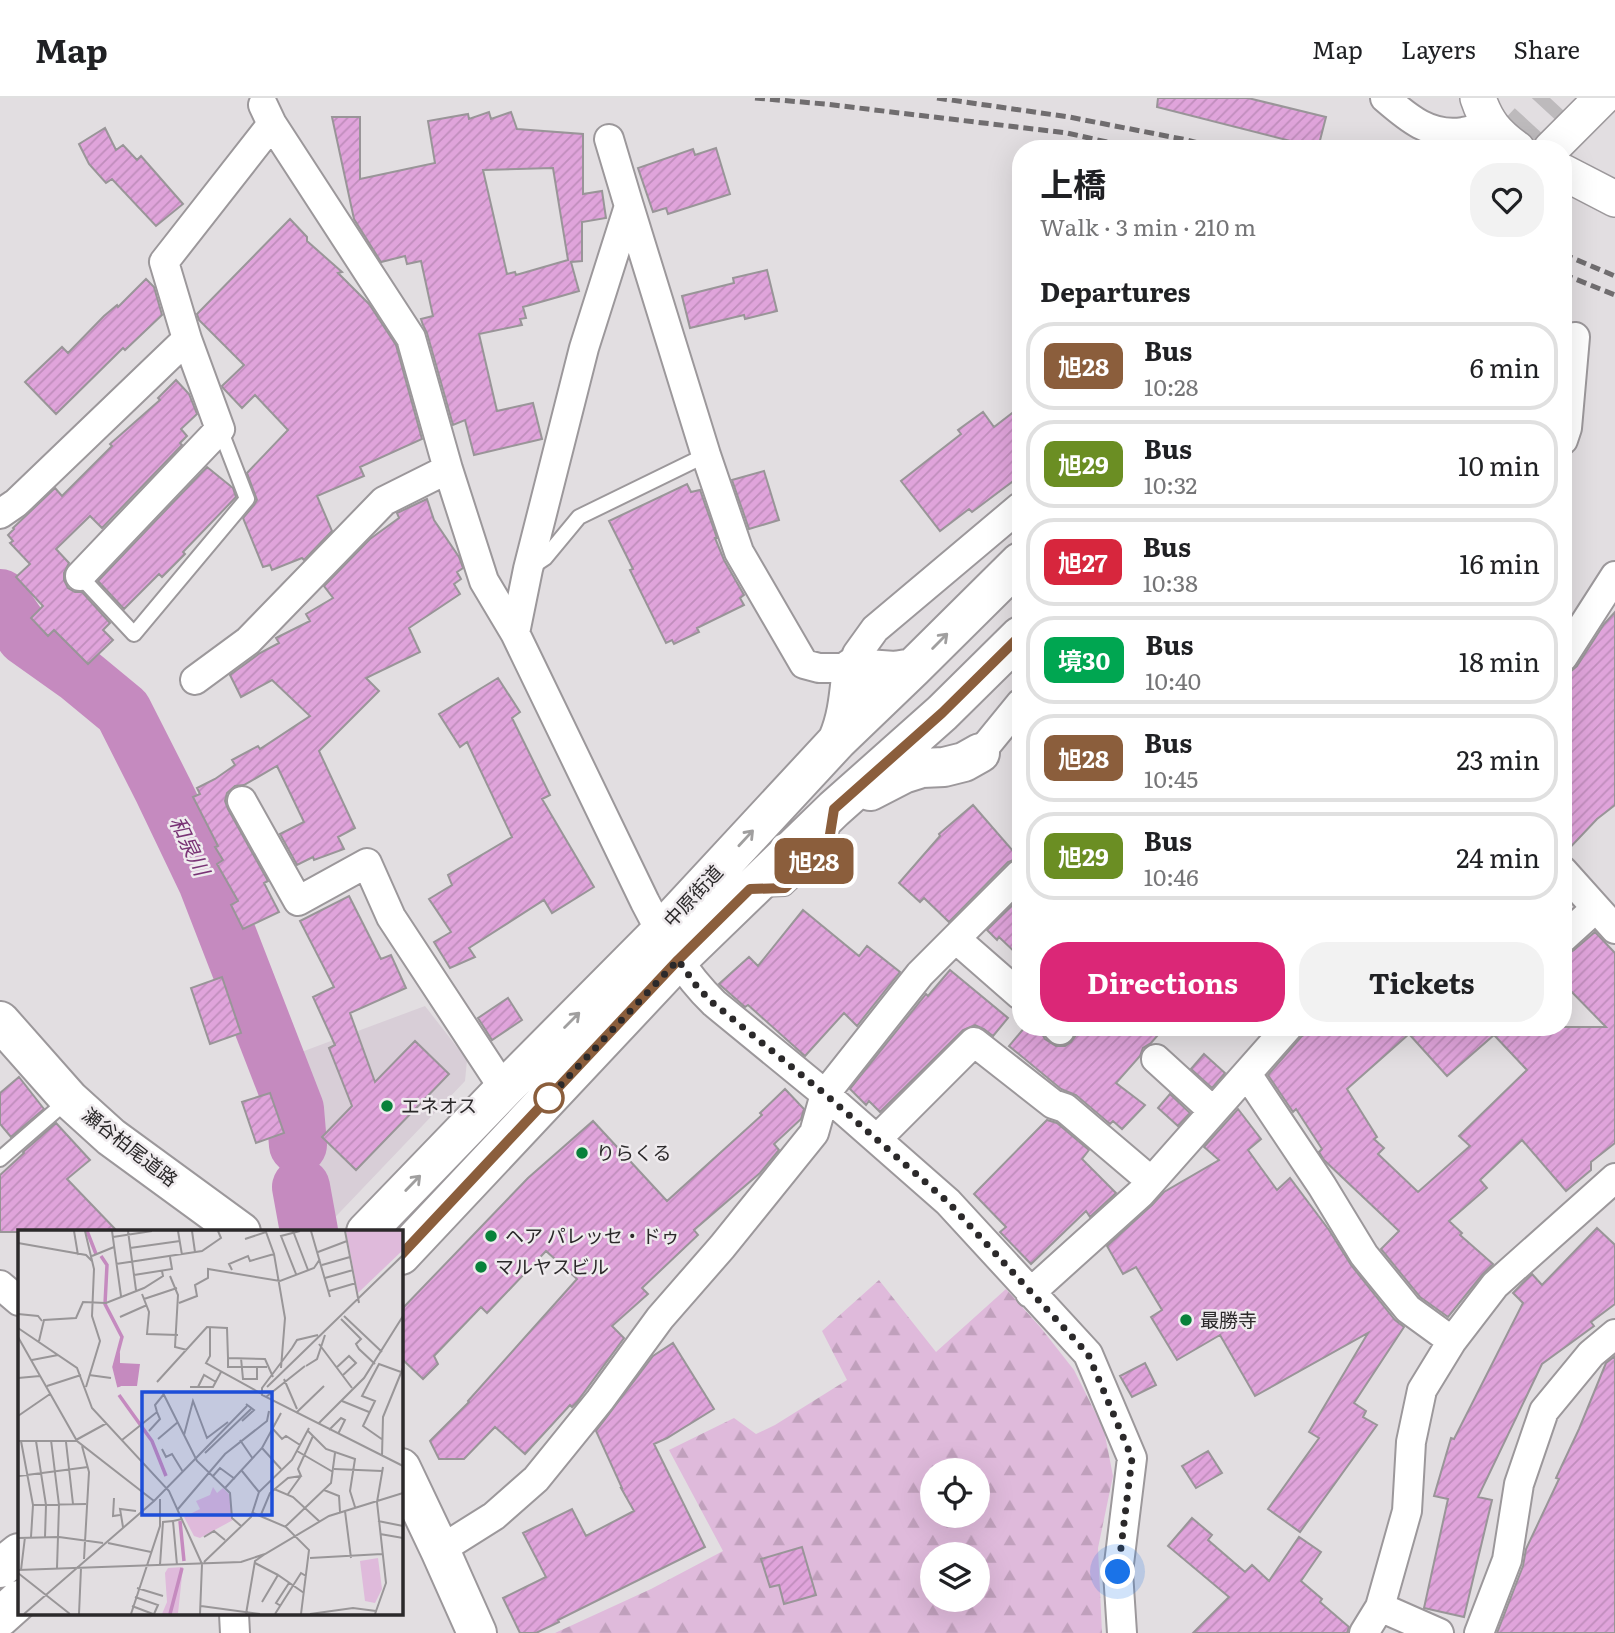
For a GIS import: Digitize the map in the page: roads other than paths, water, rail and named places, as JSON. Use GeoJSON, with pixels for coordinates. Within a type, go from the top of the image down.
{"type":"FeatureCollection","features":[{"type":"Feature","properties":{"kind":"main road","name":"中原街道"},"geometry":{"type":"LineString","coordinates":[[402,1254],[669,946],[838,740],[1012,570]]}},
{"type":"Feature","properties":{"kind":"main road","name":"中原街道"},"geometry":{"type":"LineString","coordinates":[[368,1230],[504,1089],[669,946],[750,889],[834,809],[942,713],[1012,644]]}},
{"type":"Feature","properties":{"kind":"main road"},"geometry":{"type":"LineString","coordinates":[[838,740],[848,708],[852,668],[895,671],[913,668]]}},
{"type":"Feature","properties":{"kind":"main road"},"geometry":{"type":"LineString","coordinates":[[942,713],[941,724],[951,746],[962,753],[980,753]]}},
{"type":"Feature","properties":{"kind":"main road"},"geometry":{"type":"LineString","coordinates":[[834,809],[903,774],[922,768],[944,767],[964,762],[980,753]]}},
{"type":"Feature","properties":{"kind":"main road","name":"瀬谷柏尾道路"},"geometry":{"type":"LineString","coordinates":[[0,1021],[69,1099],[110,1137],[238,1230]]}},
{"type":"Feature","properties":{"kind":"main road"},"geometry":{"type":"LineString","coordinates":[[402,1470],[477,1633]]}},
{"type":"Feature","properties":{"kind":"main road"},"geometry":{"type":"LineString","coordinates":[[0,1569],[18,1554]]}},
{"type":"Feature","properties":{"kind":"main road"},"geometry":{"type":"LineString","coordinates":[[0,1617],[18,1601]]}},
{"type":"Feature","properties":{"kind":"street"},"geometry":{"type":"LineString","coordinates":[[1385,98],[1415,122],[1438,132],[1465,132],[1483,111],[1505,140]]}},
{"type":"Feature","properties":{"kind":"street"},"geometry":{"type":"LineString","coordinates":[[1560,140],[1602,98]]}},
{"type":"Feature","properties":{"kind":"street"},"geometry":{"type":"LineString","coordinates":[[80,576],[220,429],[187,339],[164,262],[268,115],[411,338],[448,469],[485,581],[514,633],[635,883],[669,946],[698,988],[713,1003],[825,1094],[948,1202],[1088,1354],[1132,1458],[1118,1572],[1122,1633]]}},
{"type":"Feature","properties":{"kind":"street"},"geometry":{"type":"LineString","coordinates":[[609,139],[706,455],[739,552],[804,663],[819,668],[852,668],[857,654],[875,629],[1012,514]]}},
{"type":"Feature","properties":{"kind":"street"},"geometry":{"type":"LineString","coordinates":[[1572,177],[1615,199]]}},
{"type":"Feature","properties":{"kind":"street"},"geometry":{"type":"LineString","coordinates":[[514,633],[584,348],[629,206]]}},
{"type":"Feature","properties":{"kind":"street"},"geometry":{"type":"LineString","coordinates":[[1572,371],[1575,337]]}},
{"type":"Feature","properties":{"kind":"street"},"geometry":{"type":"LineString","coordinates":[[0,514],[16,503],[187,339]]}},
{"type":"Feature","properties":{"kind":"street"},"geometry":{"type":"LineString","coordinates":[[195,680],[248,641],[384,501],[448,469]]}},
{"type":"Feature","properties":{"kind":"street"},"geometry":{"type":"LineString","coordinates":[[1572,643],[1615,576]]}},
{"type":"Feature","properties":{"kind":"street"},"geometry":{"type":"LineString","coordinates":[[980,753],[1012,714]]}},
{"type":"Feature","properties":{"kind":"street"},"geometry":{"type":"LineString","coordinates":[[242,801],[298,901],[367,863],[391,917],[504,1089]]}},
{"type":"Feature","properties":{"kind":"street"},"geometry":{"type":"LineString","coordinates":[[1572,881],[1615,929]]}},
{"type":"Feature","properties":{"kind":"street"},"geometry":{"type":"LineString","coordinates":[[440,1550],[494,1516],[536,1479],[600,1400],[660,1318],[722,1247],[814,1133],[825,1094],[920,974],[1012,882]]}},
{"type":"Feature","properties":{"kind":"street"},"geometry":{"type":"LineString","coordinates":[[1572,930],[1596,908]]}},
{"type":"Feature","properties":{"kind":"street"},"geometry":{"type":"LineString","coordinates":[[956,939],[1012,988]]}},
{"type":"Feature","properties":{"kind":"street"},"geometry":{"type":"LineString","coordinates":[[1030,1293],[1141,1192],[1280,1036]]}},
{"type":"Feature","properties":{"kind":"street"},"geometry":{"type":"LineString","coordinates":[[877,1139],[974,1042],[1053,1104],[1065,1108],[1151,1181]]}},
{"type":"Feature","properties":{"kind":"street"},"geometry":{"type":"LineString","coordinates":[[1156,1059],[1213,1111]]}},
{"type":"Feature","properties":{"kind":"street"},"geometry":{"type":"LineString","coordinates":[[1247,1074],[1322,1186],[1364,1255],[1408,1308],[1452,1341]]}},
{"type":"Feature","properties":{"kind":"street"},"geometry":{"type":"LineString","coordinates":[[1364,1633],[1380,1606],[1407,1511],[1411,1442],[1422,1390],[1452,1341],[1495,1284],[1615,1178]]}},
{"type":"Feature","properties":{"kind":"street"},"geometry":{"type":"LineString","coordinates":[[0,1285],[18,1300]]}},
{"type":"Feature","properties":{"kind":"street"},"geometry":{"type":"LineString","coordinates":[[1479,1633],[1507,1560],[1519,1484],[1544,1411],[1591,1354],[1615,1334]]}},
{"type":"Feature","properties":{"kind":"street"},"geometry":{"type":"LineString","coordinates":[[1380,1606],[1439,1633]]}},
{"type":"Feature","properties":{"kind":"lane"},"geometry":{"type":"LineString","coordinates":[[80,576],[134,634],[247,499],[220,429]]}},
{"type":"Feature","properties":{"kind":"lane"},"geometry":{"type":"LineString","coordinates":[[528,569],[545,558],[579,517],[706,455]]}},
{"type":"Feature","properties":{"kind":"lane"},"geometry":{"type":"LineString","coordinates":[[0,1159],[69,1099]]}},
{"type":"Feature","properties":{"kind":"waterway","name":"和泉川"},"geometry":{"type":"LineString","coordinates":[[0,598],[25,636],[77,673],[123,711],[207,882],[295,1109],[298,1145]]}},
{"type":"Feature","properties":{"kind":"waterway","name":"和泉川"},"geometry":{"type":"LineString","coordinates":[[301,1187],[309,1230]]}},
{"type":"Feature","properties":{"kind":"tunnel"},"geometry":{"type":"LineString","coordinates":[[1511,140],[1550,98]]}},
{"type":"Feature","properties":{"kind":"railway"},"geometry":{"type":"LineString","coordinates":[[755,98],[1067,133],[1098,140]]}},
{"type":"Feature","properties":{"kind":"railway"},"geometry":{"type":"LineString","coordinates":[[937,98],[1069,117],[1187,140]]}},
{"type":"Feature","properties":{"kind":"railway"},"geometry":{"type":"LineString","coordinates":[[1572,258],[1615,276]]}},
{"type":"Feature","properties":{"kind":"railway"},"geometry":{"type":"LineString","coordinates":[[1572,278],[1615,295]]}},
{"type":"Feature","properties":{"kind":"place","name":"エネオス"},"geometry":{"type":"Point","coordinates":[387,1106]}},
{"type":"Feature","properties":{"kind":"place","name":"りらくる"},"geometry":{"type":"Point","coordinates":[582,1153]}},
{"type":"Feature","properties":{"kind":"place","name":"ヘア パレッセ・ドゥ"},"geometry":{"type":"Point","coordinates":[491,1236]}},
{"type":"Feature","properties":{"kind":"place","name":"マルヤスビル"},"geometry":{"type":"Point","coordinates":[481,1267]}},
{"type":"Feature","properties":{"kind":"place","name":"最勝寺"},"geometry":{"type":"Point","coordinates":[1186,1320]}}]}
